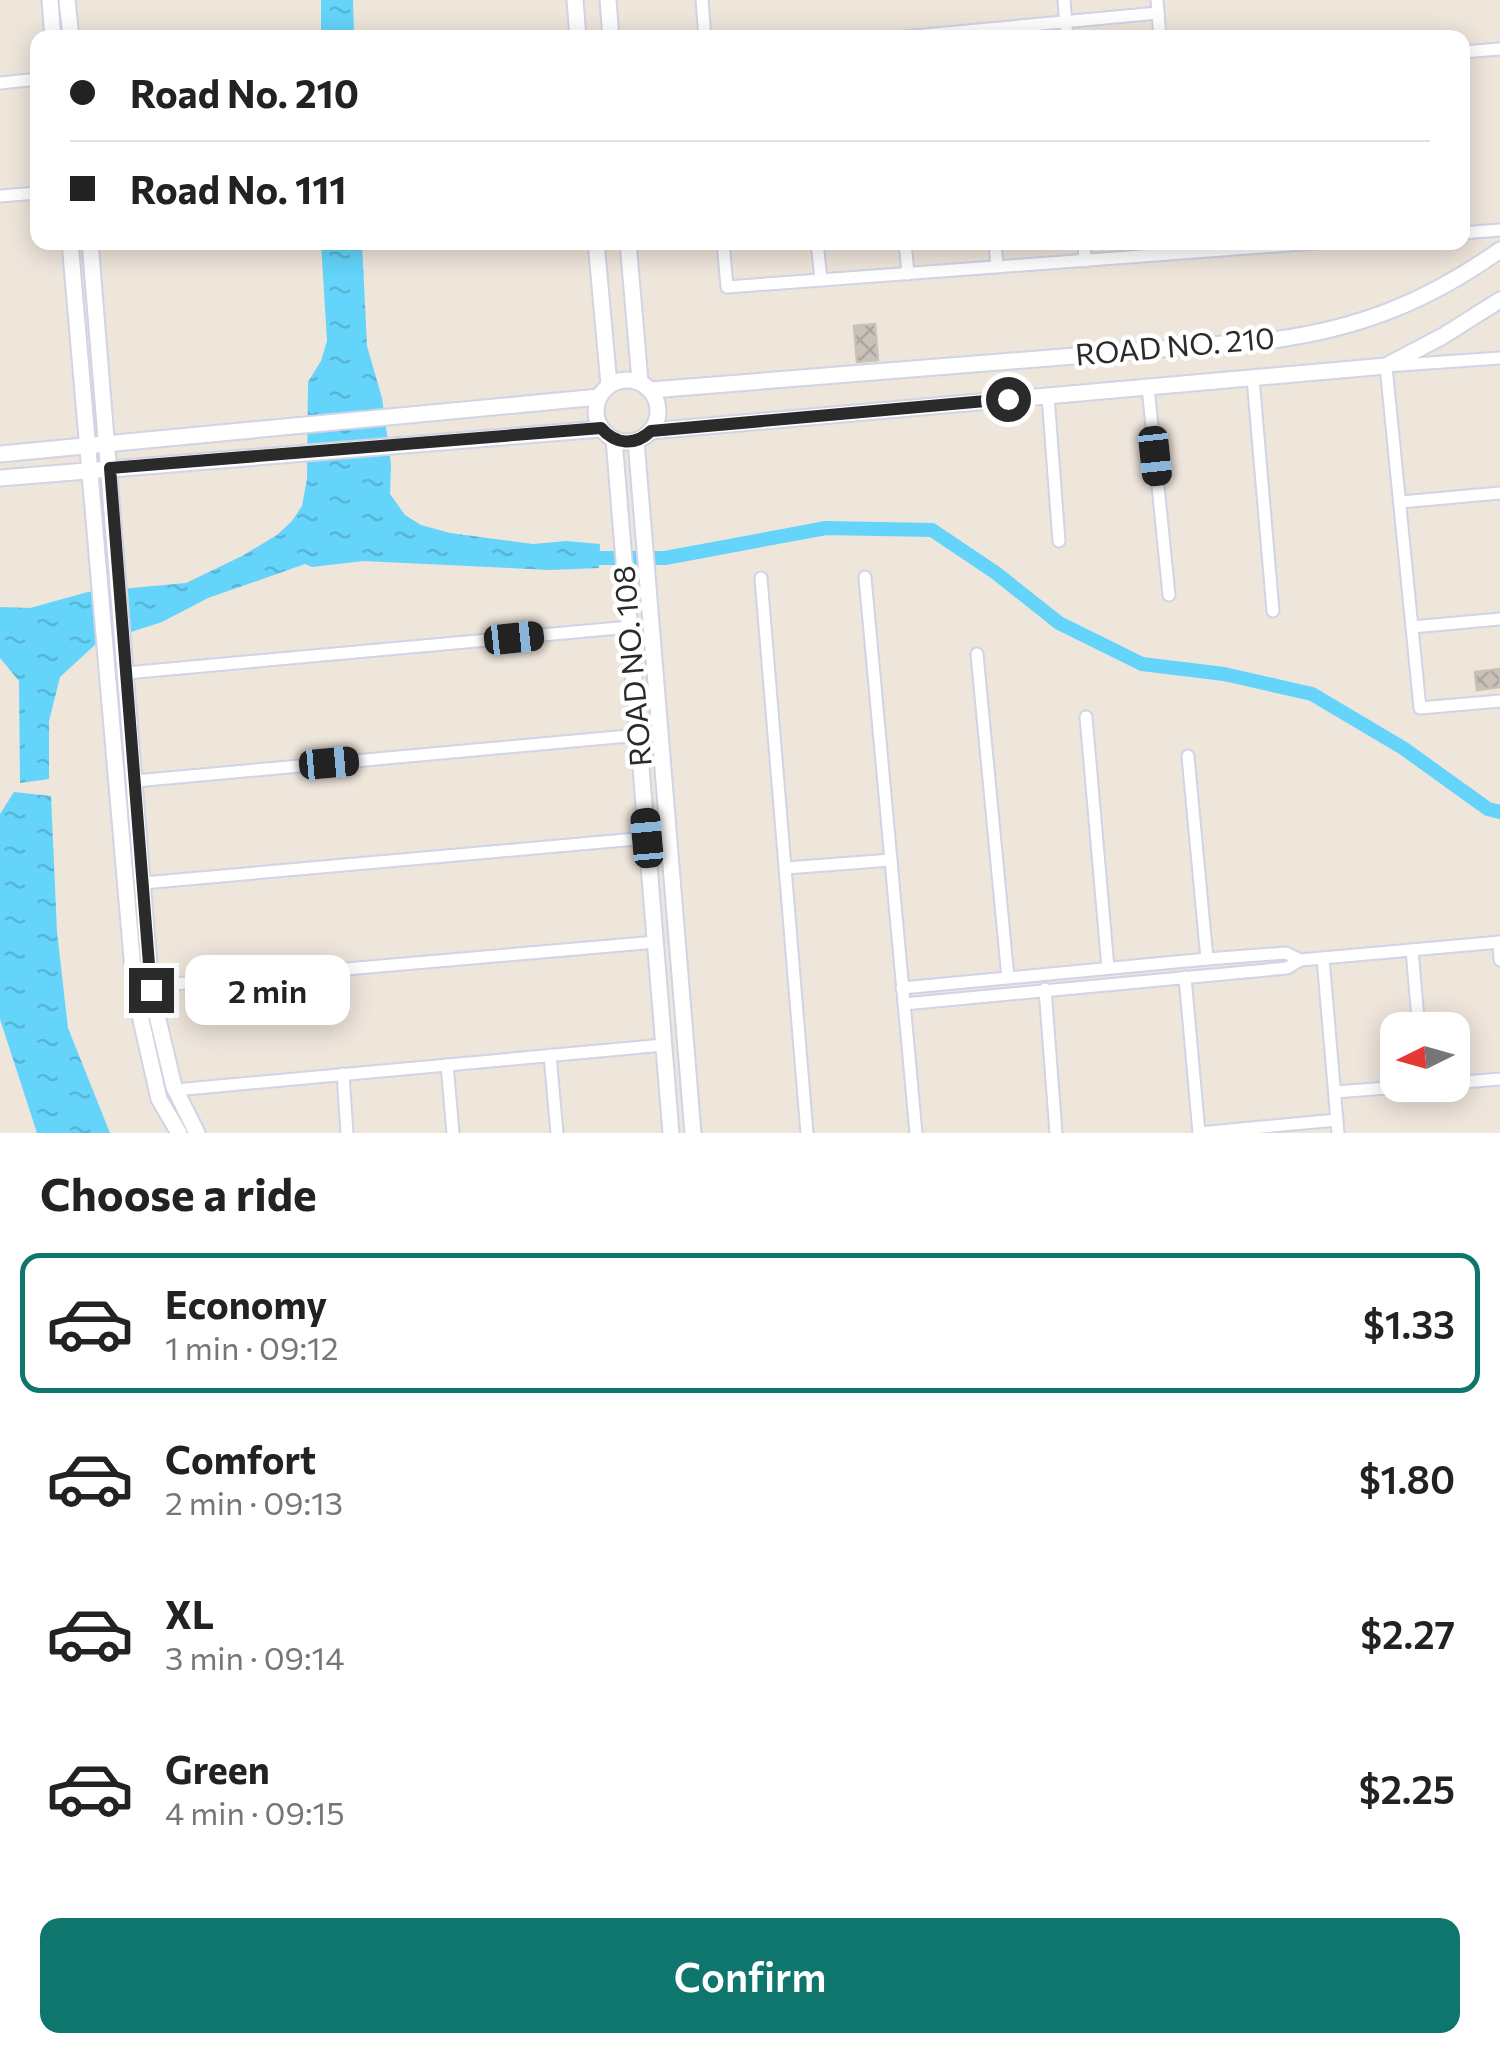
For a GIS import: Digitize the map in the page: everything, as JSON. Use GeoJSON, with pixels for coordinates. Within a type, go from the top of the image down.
{"type":"FeatureCollection","features":[{"type":"Feature","properties":{"kind":"street"},"geometry":{"type":"LineString","coordinates":[[50,0],[52,30]]}},
{"type":"Feature","properties":{"kind":"street"},"geometry":{"type":"LineString","coordinates":[[67,0],[70,30]]}},
{"type":"Feature","properties":{"kind":"street"},"geometry":{"type":"LineString","coordinates":[[575,0],[577,30]]}},
{"type":"Feature","properties":{"kind":"street"},"geometry":{"type":"LineString","coordinates":[[608,0],[610,30]]}},
{"type":"Feature","properties":{"kind":"street"},"geometry":{"type":"LineString","coordinates":[[702,0],[704,30]]}},
{"type":"Feature","properties":{"kind":"street"},"geometry":{"type":"LineString","coordinates":[[1064,0],[1066,30]]}},
{"type":"Feature","properties":{"kind":"street"},"geometry":{"type":"LineString","coordinates":[[1009,30],[1158,6]]}},
{"type":"Feature","properties":{"kind":"street"},"geometry":{"type":"LineString","coordinates":[[1470,52],[1500,50]]}},
{"type":"Feature","properties":{"kind":"street"},"geometry":{"type":"LineString","coordinates":[[0,83],[30,80]]}},
{"type":"Feature","properties":{"kind":"street"},"geometry":{"type":"LineString","coordinates":[[0,196],[30,194]]}},
{"type":"Feature","properties":{"kind":"street"},"geometry":{"type":"LineString","coordinates":[[1470,232],[1500,230]]}},
{"type":"Feature","properties":{"kind":"street"},"geometry":{"type":"LineString","coordinates":[[71,250],[136,993],[159,1099],[179,1133]]}},
{"type":"Feature","properties":{"kind":"street"},"geometry":{"type":"LineString","coordinates":[[91,250],[151,986],[176,1090],[197,1133]]}},
{"type":"Feature","properties":{"kind":"street"},"geometry":{"type":"LineString","coordinates":[[596,250],[604,391],[596,413],[608,434]]}},
{"type":"Feature","properties":{"kind":"street"},"geometry":{"type":"LineString","coordinates":[[629,250],[646,386],[658,406],[651,431]]}},
{"type":"Feature","properties":{"kind":"street"},"geometry":{"type":"LineString","coordinates":[[724,250],[727,287],[1085,260],[1162,250]]}},
{"type":"Feature","properties":{"kind":"street"},"geometry":{"type":"LineString","coordinates":[[819,250],[821,280]]}},
{"type":"Feature","properties":{"kind":"street"},"geometry":{"type":"LineString","coordinates":[[906,250],[908,274]]}},
{"type":"Feature","properties":{"kind":"street"},"geometry":{"type":"LineString","coordinates":[[996,250],[997,267]]}},
{"type":"Feature","properties":{"kind":"street"},"geometry":{"type":"LineString","coordinates":[[1084,250],[1085,260]]}},
{"type":"Feature","properties":{"kind":"street","name":"ROAD NO. 210"},"geometry":{"type":"LineString","coordinates":[[0,454],[408,415],[604,391],[624,379],[646,386],[1273,340],[1326,332],[1422,299],[1500,250]]}},
{"type":"Feature","properties":{"kind":"street","name":"ROAD NO. 210"},"geometry":{"type":"LineString","coordinates":[[636,441],[651,431],[1386,366],[1500,300]]}},
{"type":"Feature","properties":{"kind":"street"},"geometry":{"type":"LineString","coordinates":[[1500,358],[1386,366],[1420,708],[1500,701]]}},
{"type":"Feature","properties":{"kind":"street"},"geometry":{"type":"LineString","coordinates":[[1253,378],[1272,611]]}},
{"type":"Feature","properties":{"kind":"street"},"geometry":{"type":"LineString","coordinates":[[1148,387],[1169,595]]}},
{"type":"Feature","properties":{"kind":"street"},"geometry":{"type":"LineString","coordinates":[[1048,396],[1060,540]]}},
{"type":"Feature","properties":{"kind":"street"},"geometry":{"type":"LineString","coordinates":[[0,478],[409,443],[608,434],[636,441]]}},
{"type":"Feature","properties":{"kind":"street","name":"ROAD NO. 108"},"geometry":{"type":"LineString","coordinates":[[608,434],[620,510],[672,1133]]}},
{"type":"Feature","properties":{"kind":"street","name":"ROAD NO. 108"},"geometry":{"type":"LineString","coordinates":[[636,441],[693,1133]]}},
{"type":"Feature","properties":{"kind":"street"},"geometry":{"type":"LineString","coordinates":[[1401,502],[1500,493]]}},
{"type":"Feature","properties":{"kind":"street"},"geometry":{"type":"LineString","coordinates":[[865,576],[916,1133]]}},
{"type":"Feature","properties":{"kind":"street"},"geometry":{"type":"LineString","coordinates":[[761,578],[807,1133]]}},
{"type":"Feature","properties":{"kind":"street"},"geometry":{"type":"LineString","coordinates":[[1412,627],[1500,619]]}},
{"type":"Feature","properties":{"kind":"street"},"geometry":{"type":"LineString","coordinates":[[126,673],[630,627]]}},
{"type":"Feature","properties":{"kind":"street"},"geometry":{"type":"LineString","coordinates":[[977,654],[1008,978]]}},
{"type":"Feature","properties":{"kind":"street"},"geometry":{"type":"LineString","coordinates":[[1086,717],[1108,968]]}},
{"type":"Feature","properties":{"kind":"street"},"geometry":{"type":"LineString","coordinates":[[135,781],[639,735]]}},
{"type":"Feature","properties":{"kind":"street"},"geometry":{"type":"LineString","coordinates":[[1188,756],[1207,959]]}},
{"type":"Feature","properties":{"kind":"street"},"geometry":{"type":"LineString","coordinates":[[143,883],[647,838]]}},
{"type":"Feature","properties":{"kind":"street"},"geometry":{"type":"LineString","coordinates":[[786,868],[890,860]]}},
{"type":"Feature","properties":{"kind":"street"},"geometry":{"type":"LineString","coordinates":[[151,986],[656,942]]}},
{"type":"Feature","properties":{"kind":"street"},"geometry":{"type":"LineString","coordinates":[[904,1004],[1287,968],[1300,960],[1499,942],[1500,960]]}},
{"type":"Feature","properties":{"kind":"street"},"geometry":{"type":"LineString","coordinates":[[1412,950],[1417,1012]]}},
{"type":"Feature","properties":{"kind":"street"},"geometry":{"type":"LineString","coordinates":[[902,988],[1207,959],[1286,954],[1300,960]]}},
{"type":"Feature","properties":{"kind":"street"},"geometry":{"type":"LineString","coordinates":[[1185,977],[1199,1133],[1338,1126],[1322,958]]}},
{"type":"Feature","properties":{"kind":"street"},"geometry":{"type":"LineString","coordinates":[[1045,989],[1056,1133]]}},
{"type":"Feature","properties":{"kind":"street"},"geometry":{"type":"LineString","coordinates":[[176,1090],[664,1044]]}},
{"type":"Feature","properties":{"kind":"street"},"geometry":{"type":"LineString","coordinates":[[550,1055],[557,1133]]}},
{"type":"Feature","properties":{"kind":"street"},"geometry":{"type":"LineString","coordinates":[[446,1064],[453,1133]]}},
{"type":"Feature","properties":{"kind":"street"},"geometry":{"type":"LineString","coordinates":[[344,1074],[348,1133]]}},
{"type":"Feature","properties":{"kind":"street"},"geometry":{"type":"LineString","coordinates":[[1470,1082],[1500,1079]]}},
{"type":"Feature","properties":{"kind":"street"},"geometry":{"type":"LineString","coordinates":[[1335,1092],[1380,1088]]}},
{"type":"Feature","properties":{"kind":"water"},"geometry":{"type":"Polygon","coordinates":[[[321,0],[353,0],[354,30],[321,30],[321,0]]]}},
{"type":"Feature","properties":{"kind":"water"},"geometry":{"type":"Polygon","coordinates":[[[321,250],[362,250],[367,346],[382,398],[391,464],[390,494],[405,515],[421,525],[450,533],[533,544],[600,544],[599,568],[551,570],[363,561],[312,567],[305,564],[208,598],[162,622],[97,643],[60,677],[49,721],[49,779],[20,783],[19,681],[0,658],[0,607],[30,608],[88,592],[186,583],[277,535],[302,506],[307,479],[308,382],[327,341],[321,250]]]}},
{"type":"Feature","properties":{"kind":"water"},"geometry":{"type":"Polygon","coordinates":[[[14,792],[51,796],[57,932],[68,1028],[110,1133],[37,1133],[0,1019],[0,814],[14,792]]]}},
{"type":"Feature","properties":{"kind":"building"},"geometry":{"type":"Polygon","coordinates":[[[875,324],[878,360],[857,362],[854,326],[875,324]]]}},
{"type":"Feature","properties":{"kind":"building"},"geometry":{"type":"Polygon","coordinates":[[[1500,669],[1500,687],[1477,690],[1475,672],[1500,669]]]}},
{"type":"Feature","properties":{"kind":"waterway"},"geometry":{"type":"LineString","coordinates":[[581,558],[665,558],[826,528],[932,530],[996,573],[1059,623],[1142,664],[1224,674],[1312,694],[1403,748],[1488,809],[1500,812]]}},
{"type":"Feature","properties":{"kind":"route"},"geometry":{"type":"LineString","coordinates":[[151,990],[110,468],[601,428],[614,439],[629,442],[651,431],[1008,399]]}}]}
